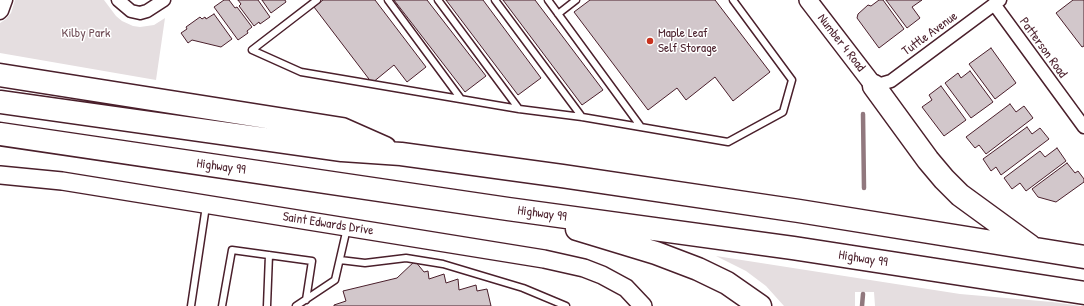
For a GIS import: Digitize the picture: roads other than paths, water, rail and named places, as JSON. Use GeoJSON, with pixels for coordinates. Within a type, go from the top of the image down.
{"type":"FeatureCollection","features":[{"type":"Feature","properties":{"kind":"highway"},"geometry":{"type":"LineString","coordinates":[[0,75],[342,129],[400,154]]}},
{"type":"Feature","properties":{"kind":"highway"},"geometry":{"type":"LineString","coordinates":[[874,86],[928,160],[944,179],[960,195],[1034,249]]}},
{"type":"Feature","properties":{"kind":"highway"},"geometry":{"type":"LineString","coordinates":[[0,102],[342,150],[400,154],[555,175],[791,210],[1084,257]]}},
{"type":"Feature","properties":{"kind":"highway","name":"Highway 99"},"geometry":{"type":"LineString","coordinates":[[0,134],[508,209],[793,248],[1084,293]]}},
{"type":"Feature","properties":{"kind":"highway"},"geometry":{"type":"LineString","coordinates":[[508,209],[656,253],[698,269],[727,284],[760,306]]}},
{"type":"Feature","properties":{"kind":"street"},"geometry":{"type":"LineString","coordinates":[[0,13],[6,0]]}},
{"type":"Feature","properties":{"kind":"street"},"geometry":{"type":"LineString","coordinates":[[118,0],[131,11],[140,13],[147,11],[164,0]]}},
{"type":"Feature","properties":{"kind":"street","name":"Number 4 Road"},"geometry":{"type":"LineString","coordinates":[[808,0],[874,86]]}},
{"type":"Feature","properties":{"kind":"street","name":"Tuttle Avenue"},"geometry":{"type":"LineString","coordinates":[[874,86],[891,81],[997,2]]}},
{"type":"Feature","properties":{"kind":"street","name":"Patterson Road"},"geometry":{"type":"LineString","coordinates":[[997,2],[1084,127]]}},
{"type":"Feature","properties":{"kind":"street","name":"Saint Edwards Drive"},"geometry":{"type":"LineString","coordinates":[[0,175],[62,181],[544,259],[584,268],[602,275],[626,288],[643,306]]}},
{"type":"Feature","properties":{"kind":"lane"},"geometry":{"type":"LineString","coordinates":[[317,0],[252,50],[301,72],[519,109],[582,117],[728,142],[783,112],[792,80],[733,0]]}},
{"type":"Feature","properties":{"kind":"lane"},"geometry":{"type":"LineString","coordinates":[[388,0],[461,99]]}},
{"type":"Feature","properties":{"kind":"lane"},"geometry":{"type":"LineString","coordinates":[[438,0],[519,109]]}},
{"type":"Feature","properties":{"kind":"lane"},"geometry":{"type":"LineString","coordinates":[[494,0],[582,117]]}},
{"type":"Feature","properties":{"kind":"lane"},"geometry":{"type":"LineString","coordinates":[[548,0],[641,127]]}},
{"type":"Feature","properties":{"kind":"lane"},"geometry":{"type":"LineString","coordinates":[[558,14],[576,0]]}},
{"type":"Feature","properties":{"kind":"lane"},"geometry":{"type":"LineString","coordinates":[[191,306],[206,205]]}},
{"type":"Feature","properties":{"kind":"lane"},"geometry":{"type":"LineString","coordinates":[[296,306],[335,280],[347,227]]}},
{"type":"Feature","properties":{"kind":"lane"},"geometry":{"type":"LineString","coordinates":[[222,306],[232,250],[312,261],[306,300]]}},
{"type":"Feature","properties":{"kind":"lane"},"geometry":{"type":"LineString","coordinates":[[267,306],[269,255]]}},
{"type":"Feature","properties":{"kind":"lane"},"geometry":{"type":"LineString","coordinates":[[340,260],[365,263],[406,258],[443,264],[522,288],[566,306]]}},
{"type":"Feature","properties":{"kind":"waterway"},"geometry":{"type":"LineString","coordinates":[[863,114],[864,188]]}},
{"type":"Feature","properties":{"kind":"waterway"},"geometry":{"type":"LineString","coordinates":[[862,306],[863,294]]}},
{"type":"Feature","properties":{"kind":"place","name":"Maple Leaf Self Storage"},"geometry":{"type":"Point","coordinates":[650,41]}},
{"type":"Feature","properties":{"kind":"park label","name":"Kilby Park"},"geometry":{"type":"Point","coordinates":[86,34]}}]}
